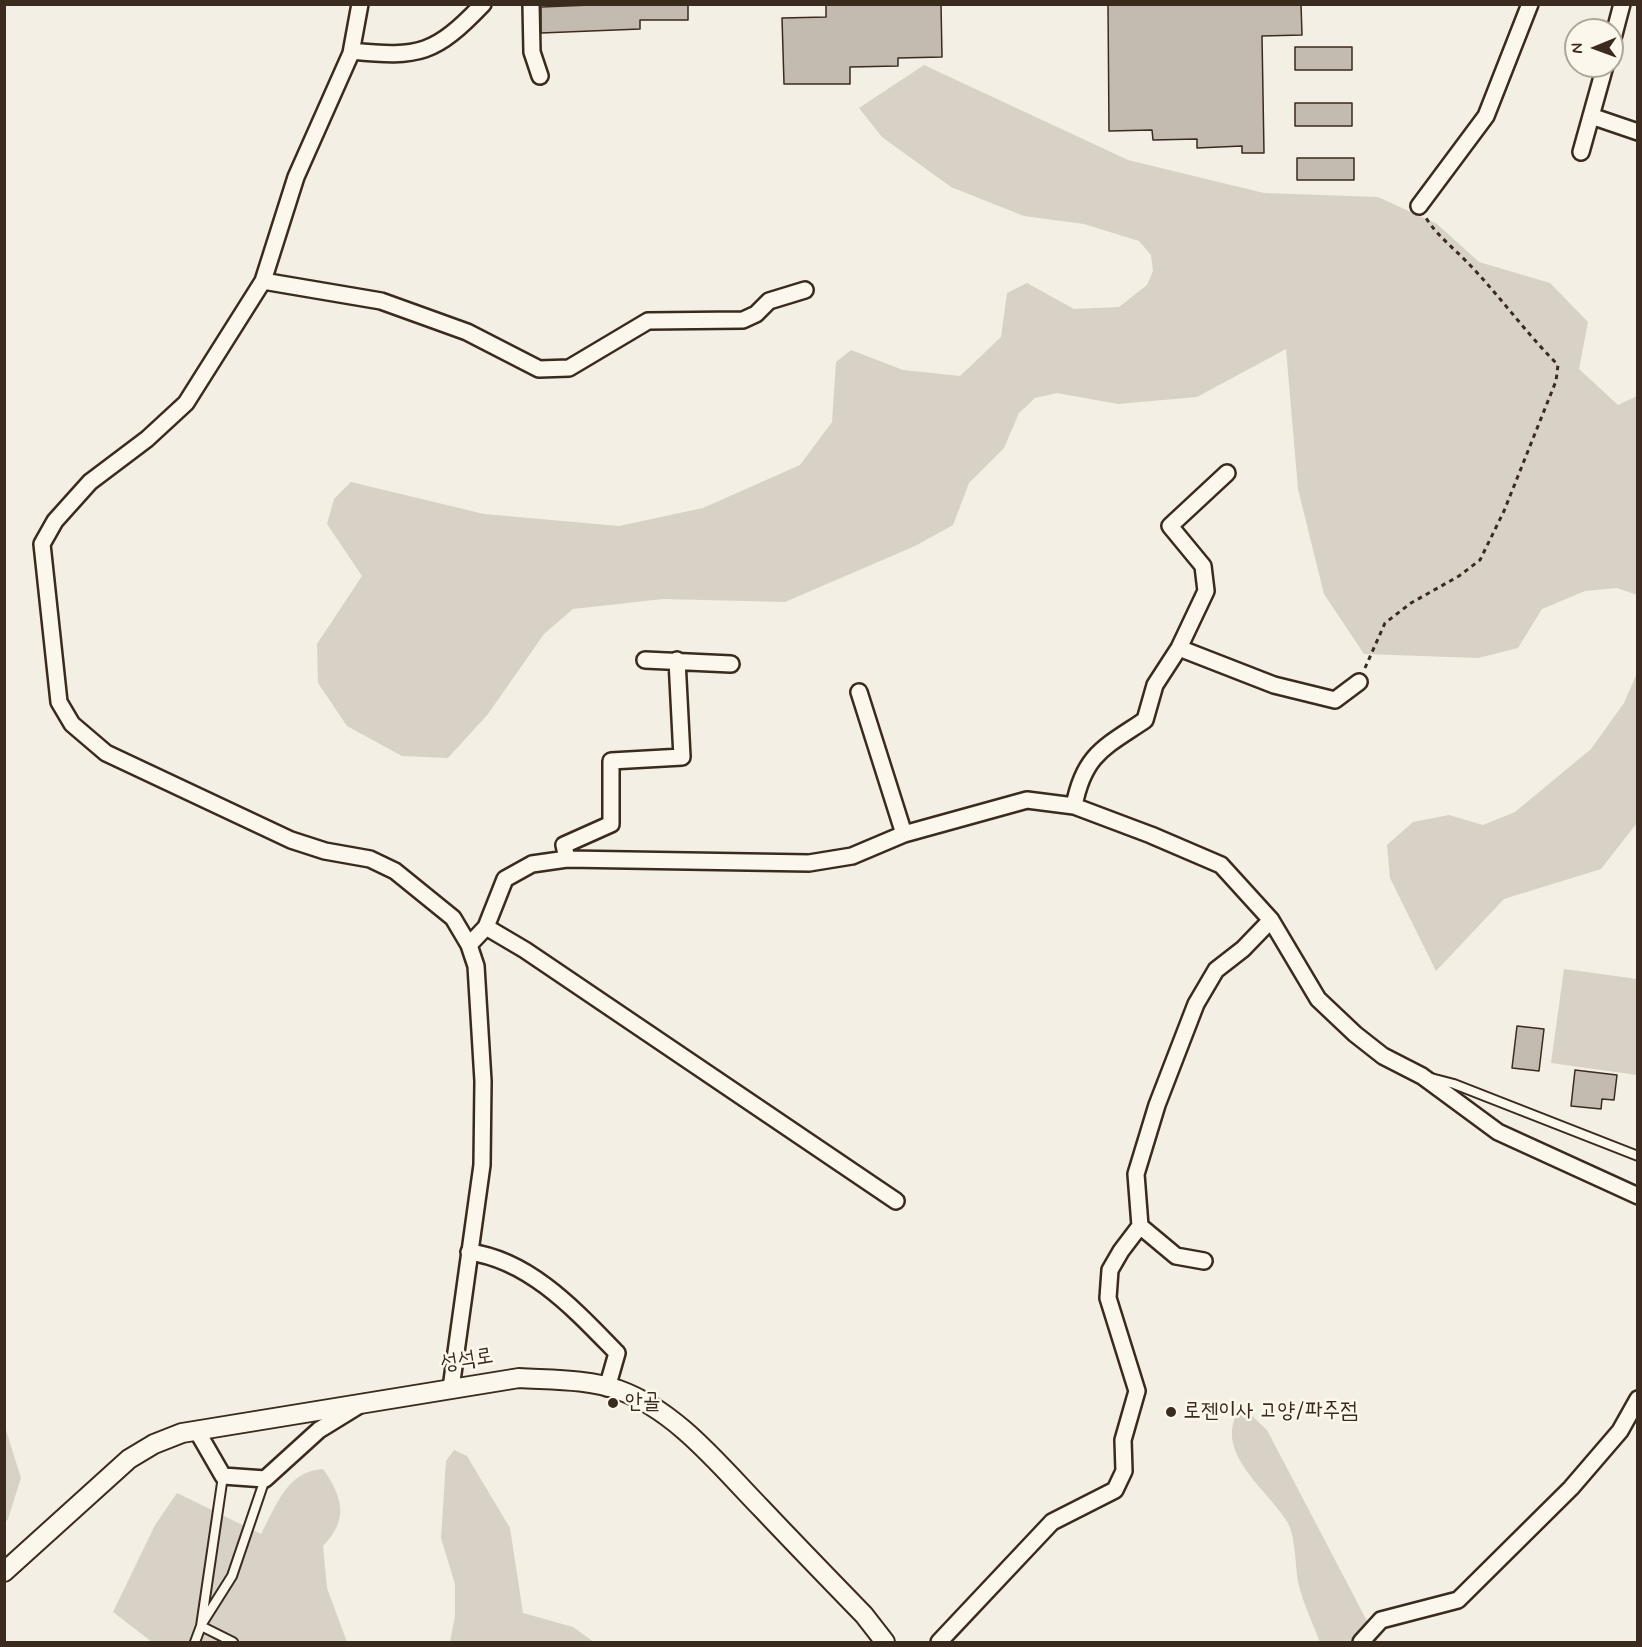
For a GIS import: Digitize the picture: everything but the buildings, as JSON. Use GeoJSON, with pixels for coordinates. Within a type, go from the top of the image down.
{"type":"FeatureCollection","features":[{"type":"Feature","properties":{"kind":"street"},"geometry":{"type":"LineString","coordinates":[[360,4],[351,53],[296,177],[264,281],[186,404],[147,439],[90,482],[55,521],[42,544],[59,702],[72,724],[106,753],[291,840],[326,851],[370,859],[395,871],[453,918],[469,945],[476,966],[483,1081],[482,1165],[451,1388]]}},
{"type":"Feature","properties":{"kind":"street"},"geometry":{"type":"LineString","coordinates":[[351,53],[352,51],[391,55],[418,53],[445,39],[483,4]]}},
{"type":"Feature","properties":{"kind":"street"},"geometry":{"type":"LineString","coordinates":[[531,4],[532,52],[540,76]]}},
{"type":"Feature","properties":{"kind":"street"},"geometry":{"type":"LineString","coordinates":[[1419,206],[1486,116],[1530,4]]}},
{"type":"Feature","properties":{"kind":"street"},"geometry":{"type":"LineString","coordinates":[[1581,152],[1602,78]]}},
{"type":"Feature","properties":{"kind":"street"},"geometry":{"type":"LineString","coordinates":[[1591,116],[1638,132]]}},
{"type":"Feature","properties":{"kind":"street"},"geometry":{"type":"LineString","coordinates":[[264,281],[381,301],[467,332],[539,369],[569,369],[648,321],[743,320],[756,314],[769,301],[805,290]]}},
{"type":"Feature","properties":{"kind":"street"},"geometry":{"type":"LineString","coordinates":[[1074,806],[1079,781],[1097,752],[1145,720],[1155,685],[1179,648],[1206,591],[1203,566],[1170,526],[1227,472]]}},
{"type":"Feature","properties":{"kind":"street"},"geometry":{"type":"LineString","coordinates":[[1179,648],[1274,685],[1335,700],[1359,682]]}},
{"type":"Feature","properties":{"kind":"street"},"geometry":{"type":"LineString","coordinates":[[645,660],[731,664]]}},
{"type":"Feature","properties":{"kind":"street"},"geometry":{"type":"LineString","coordinates":[[567,859],[564,845],[611,824],[611,761],[682,757],[677,660]]}},
{"type":"Feature","properties":{"kind":"street"},"geometry":{"type":"LineString","coordinates":[[859,692],[904,834]]}},
{"type":"Feature","properties":{"kind":"street"},"geometry":{"type":"LineString","coordinates":[[469,945],[486,927],[505,879],[532,864],[567,859],[809,863],[852,856],[904,834],[1027,800],[1074,806],[1221,865],[1271,920],[1318,999],[1383,1056],[1422,1076],[1498,1132],[1638,1196]]}},
{"type":"Feature","properties":{"kind":"street"},"geometry":{"type":"LineString","coordinates":[[939,1642],[1052,1522],[1115,1490],[1124,1472],[1123,1440],[1137,1391],[1108,1298],[1110,1270],[1140,1226],[1136,1174],[1157,1105],[1196,1004],[1216,970],[1243,949],[1271,920]]}},
{"type":"Feature","properties":{"kind":"street"},"geometry":{"type":"LineString","coordinates":[[486,927],[525,950],[896,1201]]}},
{"type":"Feature","properties":{"kind":"street"},"geometry":{"type":"LineString","coordinates":[[1140,1226],[1176,1256],[1204,1261]]}},
{"type":"Feature","properties":{"kind":"street"},"geometry":{"type":"LineString","coordinates":[[469,1252],[491,1254],[533,1275],[587,1322],[617,1353],[607,1388]]}},
{"type":"Feature","properties":{"kind":"street","name":"성석로"},"geometry":{"type":"LineString","coordinates":[[4,1572],[129,1459],[154,1444],[197,1431],[451,1388],[519,1378],[568,1381],[607,1388],[646,1403],[670,1419],[717,1463],[864,1615],[885,1642]]}},
{"type":"Feature","properties":{"kind":"street"},"geometry":{"type":"LineString","coordinates":[[1361,1642],[1381,1620],[1458,1600],[1571,1488],[1620,1431],[1638,1399]]}},
{"type":"Feature","properties":{"kind":"street"},"geometry":{"type":"LineString","coordinates":[[197,1431],[223,1476],[265,1479],[319,1430],[362,1403]]}},
{"type":"Feature","properties":{"kind":"lane"},"geometry":{"type":"LineString","coordinates":[[1422,1076],[1454,1084],[1638,1156]]}},
{"type":"Feature","properties":{"kind":"lane"},"geometry":{"type":"LineString","coordinates":[[201,1626],[223,1476]]}},
{"type":"Feature","properties":{"kind":"lane"},"geometry":{"type":"LineString","coordinates":[[195,1642],[201,1626],[232,1576],[265,1479]]}},
{"type":"Feature","properties":{"kind":"lane"},"geometry":{"type":"LineString","coordinates":[[201,1626],[233,1642]]}},
{"type":"Feature","properties":{"kind":"path"},"geometry":{"type":"LineString","coordinates":[[1359,682],[1385,623],[1411,603],[1459,576],[1480,560],[1504,511],[1556,381],[1558,365],[1523,330],[1464,259],[1437,236],[1419,206]]}},
{"type":"Feature","properties":{"kind":"shaded area"},"geometry":{"type":"Polygon","coordinates":[[[924,65],[1128,160],[1264,193],[1378,197],[1437,224],[1479,262],[1550,283],[1588,322],[1579,369],[1618,405],[1637,396],[1637,595],[1617,588],[1585,591],[1542,609],[1518,648],[1478,658],[1364,654],[1324,594],[1298,489],[1286,349],[1197,397],[1118,404],[1057,393],[1035,398],[1019,413],[1004,448],[969,483],[953,525],[915,546],[785,602],[663,599],[573,609],[544,634],[488,714],[448,758],[402,756],[347,726],[318,683],[317,644],[362,576],[327,524],[334,499],[351,482],[484,514],[619,526],[703,508],[800,465],[832,422],[836,362],[851,350],[903,370],[960,376],[1001,337],[1007,293],[1027,283],[1074,309],[1119,307],[1147,285],[1153,271],[1151,255],[1139,241],[1084,224],[1024,216],[951,187],[882,137],[859,108],[924,65]]]}},
{"type":"Feature","properties":{"kind":"shaded area"},"geometry":{"type":"Polygon","coordinates":[[[1637,673],[1637,823],[1601,869],[1504,899],[1436,971],[1390,878],[1387,845],[1413,822],[1449,815],[1483,825],[1515,812],[1591,749],[1624,703],[1637,673]]]}},
{"type":"Feature","properties":{"kind":"shaded area"},"geometry":{"type":"Polygon","coordinates":[[[1564,969],[1637,979],[1637,1075],[1551,1063],[1564,969]]]}},
{"type":"Feature","properties":{"kind":"shaded area"},"geometry":{"type":"Polygon","coordinates":[[[1237,1414],[1252,1416],[1267,1430],[1378,1642],[1320,1642],[1299,1586],[1291,1529],[1280,1511],[1248,1472],[1233,1444],[1232,1429],[1237,1414]]]}},
{"type":"Feature","properties":{"kind":"shaded area"},"geometry":{"type":"Polygon","coordinates":[[[5,1427],[21,1478],[5,1523],[5,1427]]]}},
{"type":"Feature","properties":{"kind":"shaded area"},"geometry":{"type":"Polygon","coordinates":[[[454,1450],[467,1456],[510,1528],[523,1613],[573,1627],[594,1642],[450,1642],[455,1616],[455,1584],[441,1538],[446,1461],[454,1450]]]}},
{"type":"Feature","properties":{"kind":"shaded area"},"geometry":{"type":"Polygon","coordinates":[[[323,1469],[335,1489],[340,1508],[337,1527],[323,1546],[327,1588],[347,1642],[152,1642],[113,1612],[155,1525],[177,1493],[261,1534],[284,1492],[292,1483],[311,1471],[323,1469]]]}},
{"type":"Feature","properties":{"kind":"place","name":"안골"},"geometry":{"type":"Point","coordinates":[613,1403]}},
{"type":"Feature","properties":{"kind":"place","name":"로젠이사 고양/파주점"},"geometry":{"type":"Point","coordinates":[1171,1412]}}]}
